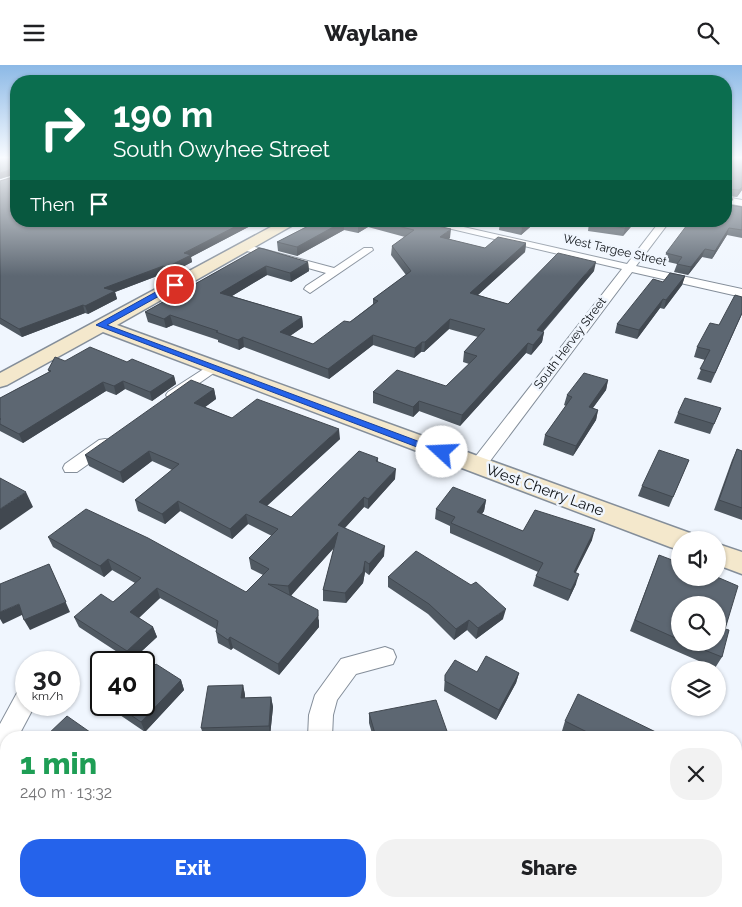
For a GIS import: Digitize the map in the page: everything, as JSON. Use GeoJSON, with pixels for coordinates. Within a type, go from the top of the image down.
{"type":"FeatureCollection","features":[{"type":"Feature","properties":{"kind":"street"},"geometry":{"type":"LineString","coordinates":[[0,381],[281,227]]}},
{"type":"Feature","properties":{"kind":"street","name":"West Targee Street"},"geometry":{"type":"LineString","coordinates":[[450,227],[742,293]]}},
{"type":"Feature","properties":{"kind":"street"},"geometry":{"type":"LineString","coordinates":[[468,231],[474,227]]}},
{"type":"Feature","properties":{"kind":"street","name":"South Hervey Street"},"geometry":{"type":"LineString","coordinates":[[478,465],[660,227]]}},
{"type":"Feature","properties":{"kind":"street"},"geometry":{"type":"LineString","coordinates":[[244,247],[336,272]]}},
{"type":"Feature","properties":{"kind":"street"},"geometry":{"type":"LineString","coordinates":[[310,289],[368,250]]}},
{"type":"Feature","properties":{"kind":"street","name":"West Cherry Lane"},"geometry":{"type":"LineString","coordinates":[[100,325],[671,537]]}},
{"type":"Feature","properties":{"kind":"street"},"geometry":{"type":"LineString","coordinates":[[164,402],[213,367]]}},
{"type":"Feature","properties":{"kind":"street"},"geometry":{"type":"LineString","coordinates":[[71,468],[118,435]]}},
{"type":"Feature","properties":{"kind":"street"},"geometry":{"type":"LineString","coordinates":[[726,557],[742,563]]}},
{"type":"Feature","properties":{"kind":"street"},"geometry":{"type":"LineString","coordinates":[[320,731],[321,715],[327,695],[349,666],[385,657]]}},
{"type":"Feature","properties":{"kind":"street"},"geometry":{"type":"LineString","coordinates":[[9,731],[17,716]]}},
{"type":"Feature","properties":{"kind":"building"},"geometry":{"type":"Polygon","coordinates":[[[0,197],[10,197],[10,227],[234,227],[184,253],[191,255],[167,267],[163,266],[104,288],[115,291],[85,306],[83,305],[19,329],[0,318],[0,197]]]}},
{"type":"Feature","properties":{"kind":"building"},"geometry":{"type":"Polygon","coordinates":[[[732,205],[742,207],[742,230],[729,228],[715,251],[705,249],[691,267],[677,264],[682,257],[666,253],[686,227],[732,227],[732,205]]]}},
{"type":"Feature","properties":{"kind":"building"},"geometry":{"type":"Polygon","coordinates":[[[306,227],[333,227],[297,247],[277,242],[306,227]]]}},
{"type":"Feature","properties":{"kind":"building"},"geometry":{"type":"Polygon","coordinates":[[[402,227],[442,227],[451,229],[440,237],[485,248],[498,237],[526,243],[470,293],[508,304],[558,253],[596,262],[537,330],[544,332],[533,345],[528,343],[462,415],[419,401],[413,407],[373,392],[397,370],[446,386],[477,356],[464,352],[485,329],[450,319],[425,342],[422,342],[415,348],[373,335],[328,369],[243,337],[238,340],[216,332],[218,331],[170,315],[164,319],[145,312],[259,248],[308,262],[290,273],[266,266],[220,293],[302,317],[280,332],[313,344],[344,321],[350,322],[378,301],[373,299],[411,271],[392,246],[414,230],[402,227]]]}},
{"type":"Feature","properties":{"kind":"building"},"geometry":{"type":"Polygon","coordinates":[[[670,273],[685,276],[666,300],[663,299],[639,330],[617,324],[653,279],[663,282],[670,273]]]}},
{"type":"Feature","properties":{"kind":"building"},"geometry":{"type":"Polygon","coordinates":[[[735,295],[742,297],[742,313],[715,373],[700,369],[710,350],[697,347],[710,323],[719,325],[735,295]]]}},
{"type":"Feature","properties":{"kind":"building"},"geometry":{"type":"Polygon","coordinates":[[[90,347],[127,362],[132,359],[174,376],[150,392],[123,381],[114,386],[103,382],[19,434],[0,424],[0,398],[51,371],[48,370],[55,357],[65,361],[90,347]]]}},
{"type":"Feature","properties":{"kind":"building"},"geometry":{"type":"Polygon","coordinates":[[[584,373],[608,380],[589,407],[598,410],[576,446],[545,435],[572,397],[567,395],[584,373]]]}},
{"type":"Feature","properties":{"kind":"building"},"geometry":{"type":"Polygon","coordinates":[[[191,380],[214,389],[194,403],[232,418],[257,399],[339,429],[259,502],[291,517],[359,451],[378,458],[376,461],[396,469],[368,499],[364,497],[338,525],[385,546],[369,564],[365,561],[363,572],[345,593],[323,590],[338,532],[288,586],[268,584],[318,610],[318,616],[278,664],[230,637],[228,640],[216,632],[218,621],[157,588],[130,612],[153,627],[127,651],[74,617],[101,594],[113,602],[141,578],[108,559],[100,566],[48,537],[86,509],[148,538],[246,592],[269,569],[249,558],[278,529],[246,514],[230,529],[178,501],[162,514],[135,500],[179,464],[149,451],[120,472],[85,455],[191,380]]]}},
{"type":"Feature","properties":{"kind":"building"},"geometry":{"type":"Polygon","coordinates":[[[685,398],[721,408],[714,424],[678,413],[685,398]]]}},
{"type":"Feature","properties":{"kind":"building"},"geometry":{"type":"Polygon","coordinates":[[[737,449],[742,451],[742,508],[719,500],[737,449]]]}},
{"type":"Feature","properties":{"kind":"building"},"geometry":{"type":"Polygon","coordinates":[[[659,450],[689,460],[673,497],[642,486],[659,450]]]}},
{"type":"Feature","properties":{"kind":"building"},"geometry":{"type":"Polygon","coordinates":[[[0,478],[26,492],[0,509],[0,478]]]}},
{"type":"Feature","properties":{"kind":"building"},"geometry":{"type":"Polygon","coordinates":[[[453,487],[486,500],[477,512],[523,531],[535,510],[595,529],[574,572],[579,574],[571,590],[536,576],[543,563],[451,523],[455,517],[436,509],[453,487]]]}},
{"type":"Feature","properties":{"kind":"building"},"geometry":{"type":"Polygon","coordinates":[[[416,551],[471,585],[476,582],[506,609],[478,628],[469,620],[456,629],[429,604],[388,577],[416,551]]]}},
{"type":"Feature","properties":{"kind":"building"},"geometry":{"type":"Polygon","coordinates":[[[659,555],[671,560],[671,586],[726,586],[726,581],[738,586],[726,626],[726,596],[671,596],[671,636],[635,620],[659,555]]]}},
{"type":"Feature","properties":{"kind":"building"},"geometry":{"type":"Polygon","coordinates":[[[49,564],[66,602],[24,620],[19,604],[0,612],[0,584],[49,564]]]}},
{"type":"Feature","properties":{"kind":"building"},"geometry":{"type":"Polygon","coordinates":[[[726,629],[729,630],[726,642],[726,629]]]}},
{"type":"Feature","properties":{"kind":"building"},"geometry":{"type":"Polygon","coordinates":[[[707,651],[724,651],[722,657],[707,651]]]}},
{"type":"Feature","properties":{"kind":"building"},"geometry":{"type":"Polygon","coordinates":[[[486,656],[519,673],[499,710],[445,681],[445,675],[455,660],[477,672],[486,656]]]}},
{"type":"Feature","properties":{"kind":"building"},"geometry":{"type":"Polygon","coordinates":[[[155,665],[181,680],[155,707],[155,665]]]}},
{"type":"Feature","properties":{"kind":"building"},"geometry":{"type":"Polygon","coordinates":[[[243,685],[241,698],[271,697],[269,726],[201,728],[208,686],[243,685]]]}},
{"type":"Feature","properties":{"kind":"building"},"geometry":{"type":"Polygon","coordinates":[[[578,694],[654,731],[585,731],[565,721],[578,694]]]}},
{"type":"Feature","properties":{"kind":"building"},"geometry":{"type":"Polygon","coordinates":[[[436,700],[447,731],[374,731],[369,713],[436,700]]]}},
{"type":"Feature","properties":{"kind":"building"},"geometry":{"type":"Polygon","coordinates":[[[67,716],[88,731],[51,731],[67,716]]]}},
{"type":"Feature","properties":{"kind":"building"},"geometry":{"type":"Polygon","coordinates":[[[132,716],[147,716],[141,722],[132,716]]]}},
{"type":"Feature","properties":{"kind":"route"},"geometry":{"type":"LineString","coordinates":[[175,285],[100,325],[442,452]]}}]}
